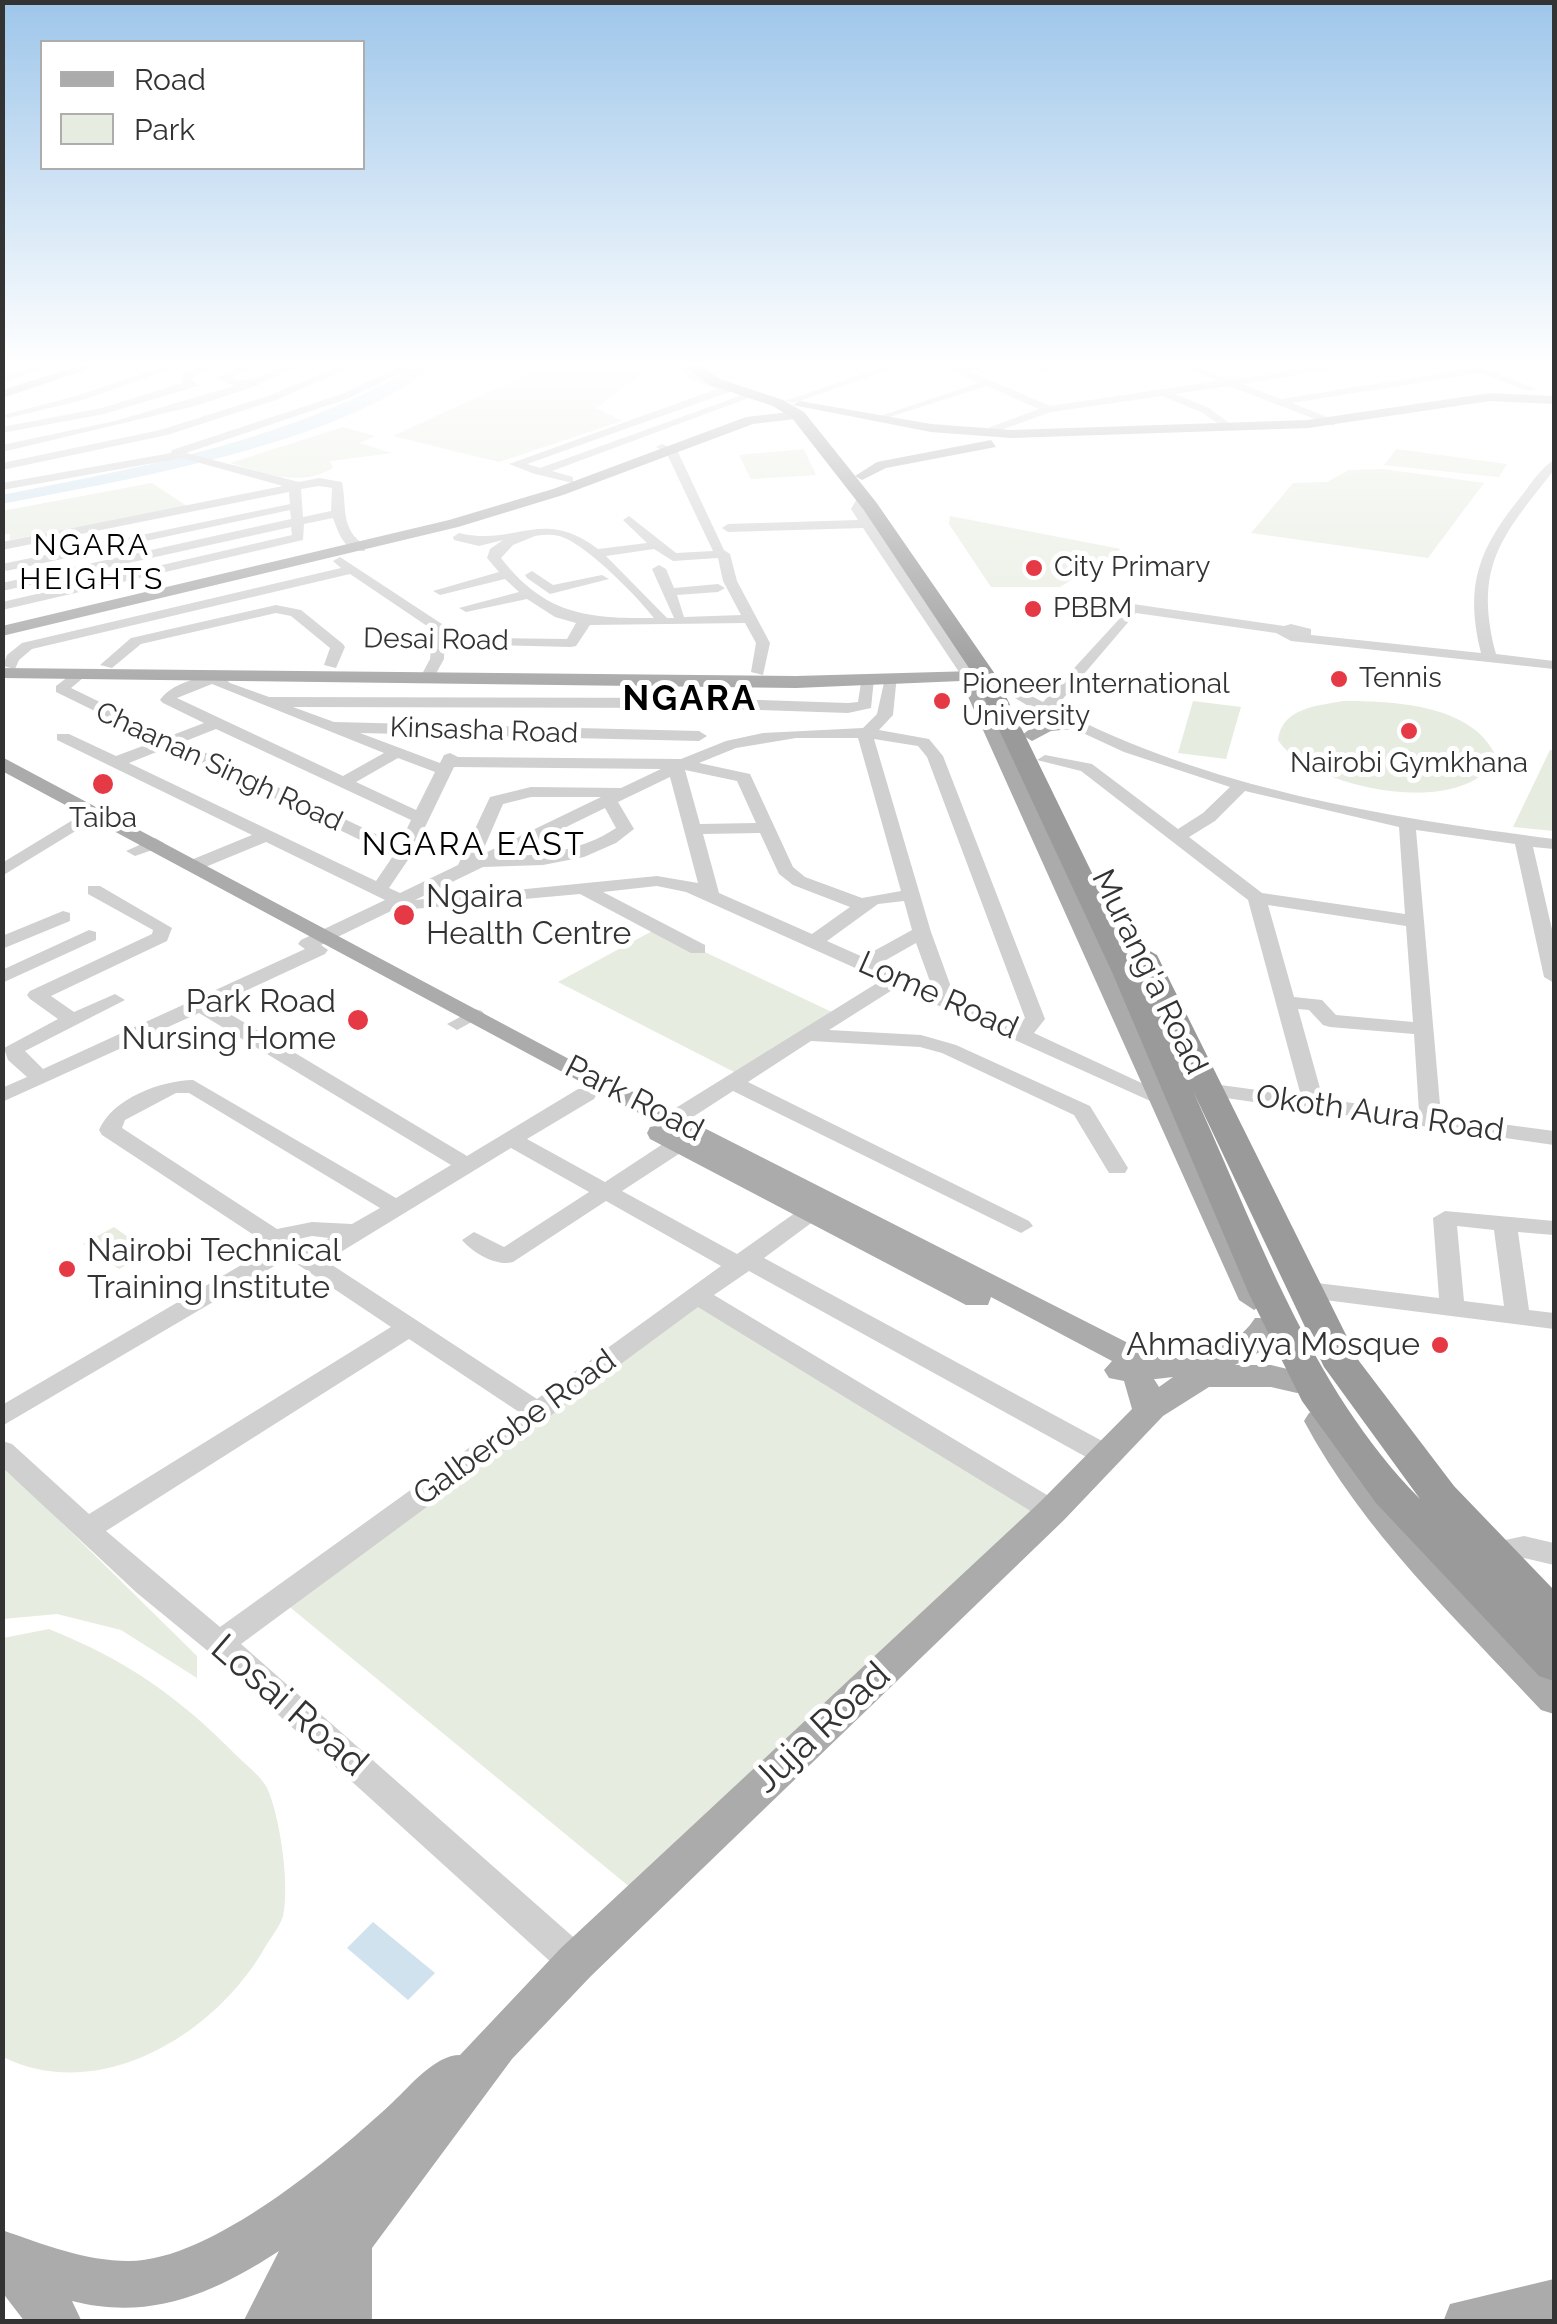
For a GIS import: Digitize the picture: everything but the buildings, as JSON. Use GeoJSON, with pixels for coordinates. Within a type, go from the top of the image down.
{"type":"FeatureCollection","features":[{"type":"Feature","properties":{"kind":"highway","name":"Murang'a Road"},"geometry":{"type":"LineString","coordinates":[[851,471],[946,588],[1035,723],[1045,760],[1343,1367],[1378,1418],[1492,1553],[1554,1616]]}},
{"type":"Feature","properties":{"kind":"highway","name":"Murang'a Road"},"geometry":{"type":"LineString","coordinates":[[869,490],[991,686],[1134,989],[1322,1412],[1390,1493],[1554,1663]]}},
{"type":"Feature","properties":{"kind":"main road"},"geometry":{"type":"LineString","coordinates":[[178,588],[345,555],[595,471]]}},
{"type":"Feature","properties":{"kind":"main road"},"geometry":{"type":"LineString","coordinates":[[2,628],[345,555],[558,492],[608,471]]}},
{"type":"Feature","properties":{"kind":"main road"},"geometry":{"type":"LineString","coordinates":[[869,490],[882,471]]}},
{"type":"Feature","properties":{"kind":"main road"},"geometry":{"type":"LineString","coordinates":[[869,490],[921,471]]}},
{"type":"Feature","properties":{"kind":"main road","name":"Desai Road"},"geometry":{"type":"LineString","coordinates":[[5,669],[107,665],[431,672],[758,672],[843,673],[867,679]]}},
{"type":"Feature","properties":{"kind":"main road","name":"Desai Road"},"geometry":{"type":"LineString","coordinates":[[5,669],[215,677],[330,666],[476,678],[704,680],[968,674]]}},
{"type":"Feature","properties":{"kind":"main road","name":"Murang'a Road"},"geometry":{"type":"LineString","coordinates":[[968,674],[1266,1325],[1297,1382],[1322,1412]]}},
{"type":"Feature","properties":{"kind":"main road"},"geometry":{"type":"LineString","coordinates":[[1035,723],[1075,724]]}},
{"type":"Feature","properties":{"kind":"main road","name":"Park Road"},"geometry":{"type":"LineString","coordinates":[[3,763],[24,785],[81,820],[197,864],[318,943]]}},
{"type":"Feature","properties":{"kind":"main road","name":"Park Road"},"geometry":{"type":"LineString","coordinates":[[24,785],[318,943],[575,1072],[810,1213],[1126,1369]]}},
{"type":"Feature","properties":{"kind":"main road","name":"Park Road"},"geometry":{"type":"LineString","coordinates":[[466,1019],[586,1094],[677,1131],[1123,1354],[1126,1369]]}},
{"type":"Feature","properties":{"kind":"main road"},"geometry":{"type":"LineString","coordinates":[[1128,1434],[1132,1398],[1126,1369],[1186,1365],[1226,1356],[1257,1342],[1266,1325]]}},
{"type":"Feature","properties":{"kind":"main road","name":"Juja Road"},"geometry":{"type":"LineString","coordinates":[[310,2322],[352,2233],[496,2044],[576,1962],[1052,1511],[1128,1434],[1176,1390],[1210,1376],[1271,1376],[1297,1382]]}},
{"type":"Feature","properties":{"kind":"main road"},"geometry":{"type":"LineString","coordinates":[[1322,1412],[1348,1472],[1376,1510],[1554,1699]]}},
{"type":"Feature","properties":{"kind":"main road","name":"Juja Road"},"geometry":{"type":"LineString","coordinates":[[268,2322],[326,2212],[375,2150],[428,2098],[496,2044]]}},
{"type":"Feature","properties":{"kind":"main road"},"geometry":{"type":"LineString","coordinates":[[4,2254],[91,2282],[135,2286],[179,2278],[227,2256],[375,2150]]}},
{"type":"Feature","properties":{"kind":"main road"},"geometry":{"type":"LineString","coordinates":[[347,2322],[352,2233]]}},
{"type":"Feature","properties":{"kind":"main road"},"geometry":{"type":"LineString","coordinates":[[4,2254],[57,2322]]}},
{"type":"Feature","properties":{"kind":"main road"},"geometry":{"type":"LineString","coordinates":[[1468,2322],[1554,2304]]}},
{"type":"Feature","properties":{"kind":"street"},"geometry":{"type":"LineString","coordinates":[[2,487],[81,471]]}},
{"type":"Feature","properties":{"kind":"street"},"geometry":{"type":"LineString","coordinates":[[48,478],[86,471]]}},
{"type":"Feature","properties":{"kind":"street"},"geometry":{"type":"LineString","coordinates":[[242,471],[295,486]]}},
{"type":"Feature","properties":{"kind":"street"},"geometry":{"type":"LineString","coordinates":[[678,471],[718,549]]}},
{"type":"Feature","properties":{"kind":"street"},"geometry":{"type":"LineString","coordinates":[[1489,658],[1484,642],[1482,562],[1548,471]]}},
{"type":"Feature","properties":{"kind":"street"},"geometry":{"type":"LineString","coordinates":[[539,472],[569,480]]}},
{"type":"Feature","properties":{"kind":"street"},"geometry":{"type":"LineString","coordinates":[[296,513],[9,585],[3,546],[295,486],[338,485],[337,514],[346,540],[345,555]]}},
{"type":"Feature","properties":{"kind":"street"},"geometry":{"type":"LineString","coordinates":[[2,606],[288,542],[298,537],[295,486]]}},
{"type":"Feature","properties":{"kind":"street"},"geometry":{"type":"LineString","coordinates":[[728,528],[869,490]]}},
{"type":"Feature","properties":{"kind":"street","name":"Murang'a Road"},"geometry":{"type":"LineString","coordinates":[[869,490],[968,674]]}},
{"type":"Feature","properties":{"kind":"street"},"geometry":{"type":"LineString","coordinates":[[6,567],[296,513],[337,514]]}},
{"type":"Feature","properties":{"kind":"street"},"geometry":{"type":"LineString","coordinates":[[565,520],[513,537],[495,552],[494,558],[512,577],[585,628]]}},
{"type":"Feature","properties":{"kind":"street"},"geometry":{"type":"LineString","coordinates":[[629,520],[674,556],[724,554],[724,585],[763,643],[758,672]]}},
{"type":"Feature","properties":{"kind":"street"},"geometry":{"type":"LineString","coordinates":[[578,530],[652,604],[657,623]]}},
{"type":"Feature","properties":{"kind":"street"},"geometry":{"type":"LineString","coordinates":[[459,537],[479,542],[562,532],[634,577]]}},
{"type":"Feature","properties":{"kind":"street"},"geometry":{"type":"LineString","coordinates":[[562,543],[510,553],[550,590],[602,580]]}},
{"type":"Feature","properties":{"kind":"street"},"geometry":{"type":"LineString","coordinates":[[598,553],[658,544]]}},
{"type":"Feature","properties":{"kind":"street"},"geometry":{"type":"LineString","coordinates":[[5,669],[28,646],[345,555]]}},
{"type":"Feature","properties":{"kind":"street"},"geometry":{"type":"LineString","coordinates":[[345,555],[440,629],[431,672]]}},
{"type":"Feature","properties":{"kind":"street"},"geometry":{"type":"LineString","coordinates":[[659,570],[674,603]]}},
{"type":"Feature","properties":{"kind":"street"},"geometry":{"type":"LineString","coordinates":[[440,591],[512,577],[535,577]]}},
{"type":"Feature","properties":{"kind":"street"},"geometry":{"type":"LineString","coordinates":[[652,604],[674,603],[724,585]]}},
{"type":"Feature","properties":{"kind":"street"},"geometry":{"type":"LineString","coordinates":[[466,608],[609,588],[636,610]]}},
{"type":"Feature","properties":{"kind":"street"},"geometry":{"type":"LineString","coordinates":[[1035,723],[1132,608],[1284,630],[1284,635],[1300,638],[1554,665]]}},
{"type":"Feature","properties":{"kind":"street"},"geometry":{"type":"LineString","coordinates":[[107,665],[136,641],[276,609],[296,613],[338,647],[330,666]]}},
{"type":"Feature","properties":{"kind":"street"},"geometry":{"type":"LineString","coordinates":[[493,640],[585,628],[749,619]]}},
{"type":"Feature","properties":{"kind":"street"},"geometry":{"type":"LineString","coordinates":[[565,662],[585,628]]}},
{"type":"Feature","properties":{"kind":"street","name":"Chaanan Singh Road"},"geometry":{"type":"LineString","coordinates":[[82,673],[61,690],[402,854]]}},
{"type":"Feature","properties":{"kind":"street"},"geometry":{"type":"LineString","coordinates":[[420,818],[174,705],[167,696],[215,677],[394,754],[448,766],[679,766],[744,777],[790,876],[862,906]]}},
{"type":"Feature","properties":{"kind":"street"},"geometry":{"type":"LineString","coordinates":[[2,1096],[199,1004],[318,943],[378,900],[448,766],[476,678]]}},
{"type":"Feature","properties":{"kind":"street"},"geometry":{"type":"LineString","coordinates":[[892,678],[886,714],[865,734],[922,932],[946,1000]]}},
{"type":"Feature","properties":{"kind":"street"},"geometry":{"type":"LineString","coordinates":[[564,792],[591,679]]}},
{"type":"Feature","properties":{"kind":"street"},"geometry":{"type":"LineString","coordinates":[[266,702],[866,705],[867,679]]}},
{"type":"Feature","properties":{"kind":"street"},"geometry":{"type":"LineString","coordinates":[[63,736],[265,836],[378,900],[398,899],[679,766],[700,744],[704,680]]}},
{"type":"Feature","properties":{"kind":"street"},"geometry":{"type":"LineString","coordinates":[[638,737],[644,703]]}},
{"type":"Feature","properties":{"kind":"street"},"geometry":{"type":"LineString","coordinates":[[1035,723],[1075,724],[1126,748],[1241,786],[1407,824],[1554,844]]}},
{"type":"Feature","properties":{"kind":"street"},"geometry":{"type":"LineString","coordinates":[[116,762],[214,724]]}},
{"type":"Feature","properties":{"kind":"street","name":"Kinsasha Road"},"geometry":{"type":"LineString","coordinates":[[328,726],[638,737],[700,744],[865,734],[923,742],[935,756],[1031,1006],[1035,1019],[1023,1034]]}},
{"type":"Feature","properties":{"kind":"street"},"geometry":{"type":"LineString","coordinates":[[342,783],[394,754]]}},
{"type":"Feature","properties":{"kind":"street"},"geometry":{"type":"LineString","coordinates":[[1045,760],[1086,767],[1257,898],[1413,921]]}},
{"type":"Feature","properties":{"kind":"street"},"geometry":{"type":"LineString","coordinates":[[679,766],[710,894]]}},
{"type":"Feature","properties":{"kind":"street"},"geometry":{"type":"LineString","coordinates":[[1177,836],[1190,832],[1241,786]]}},
{"type":"Feature","properties":{"kind":"street"},"geometry":{"type":"LineString","coordinates":[[470,866],[496,801],[518,794],[564,792],[615,796]]}},
{"type":"Feature","properties":{"kind":"street"},"geometry":{"type":"LineString","coordinates":[[470,866],[575,856],[606,844],[625,829],[615,796]]}},
{"type":"Feature","properties":{"kind":"street"},"geometry":{"type":"LineString","coordinates":[[2,871],[81,820]]}},
{"type":"Feature","properties":{"kind":"street"},"geometry":{"type":"LineString","coordinates":[[1407,824],[1431,1122]]}},
{"type":"Feature","properties":{"kind":"street"},"geometry":{"type":"LineString","coordinates":[[692,829],[766,828]]}},
{"type":"Feature","properties":{"kind":"street"},"geometry":{"type":"LineString","coordinates":[[197,864],[265,836]]}},
{"type":"Feature","properties":{"kind":"street"},"geometry":{"type":"LineString","coordinates":[[1523,841],[1554,977]]}},
{"type":"Feature","properties":{"kind":"street"},"geometry":{"type":"LineString","coordinates":[[670,882],[704,872]]}},
{"type":"Feature","properties":{"kind":"street","name":"Lome Road"},"geometry":{"type":"LineString","coordinates":[[378,900],[670,882],[710,894],[1165,1099]]}},
{"type":"Feature","properties":{"kind":"street"},"geometry":{"type":"LineString","coordinates":[[582,888],[698,949]]}},
{"type":"Feature","properties":{"kind":"street"},"geometry":{"type":"LineString","coordinates":[[37,995],[160,937],[162,928],[94,890]]}},
{"type":"Feature","properties":{"kind":"street"},"geometry":{"type":"LineString","coordinates":[[814,942],[857,914],[862,906],[883,897],[913,895]]}},
{"type":"Feature","properties":{"kind":"street"},"geometry":{"type":"LineString","coordinates":[[1257,898],[1314,1104]]}},
{"type":"Feature","properties":{"kind":"street"},"geometry":{"type":"LineString","coordinates":[[2,943],[64,917]]}},
{"type":"Feature","properties":{"kind":"street"},"geometry":{"type":"LineString","coordinates":[[864,964],[922,932]]}},
{"type":"Feature","properties":{"kind":"street"},"geometry":{"type":"LineString","coordinates":[[3,977],[89,936]]}},
{"type":"Feature","properties":{"kind":"street"},"geometry":{"type":"LineString","coordinates":[[3,977],[72,1020]]}},
{"type":"Feature","properties":{"kind":"street"},"geometry":{"type":"LineString","coordinates":[[474,1240],[505,1257],[606,1190],[734,1083],[896,979]]}},
{"type":"Feature","properties":{"kind":"street"},"geometry":{"type":"LineString","coordinates":[[41,1078],[15,1056],[14,1048],[115,1000]]}},
{"type":"Feature","properties":{"kind":"street"},"geometry":{"type":"LineString","coordinates":[[1284,1002],[1315,1004],[1330,1021],[1422,1029]]}},
{"type":"Feature","properties":{"kind":"street"},"geometry":{"type":"LineString","coordinates":[[199,1004],[466,1165]]}},
{"type":"Feature","properties":{"kind":"street"},"geometry":{"type":"LineString","coordinates":[[810,1035],[921,1041],[949,1049],[1082,1110],[1117,1168]]}},
{"type":"Feature","properties":{"kind":"street"},"geometry":{"type":"LineString","coordinates":[[734,1083],[1021,1226]]}},
{"type":"Feature","properties":{"kind":"street"},"geometry":{"type":"LineString","coordinates":[[395,1206],[193,1086],[172,1087],[116,1116],[110,1123],[110,1130],[538,1412]]}},
{"type":"Feature","properties":{"kind":"street","name":"Okoth Aura Road"},"geometry":{"type":"LineString","coordinates":[[1206,1089],[1554,1138]]}},
{"type":"Feature","properties":{"kind":"street"},"geometry":{"type":"LineString","coordinates":[[2,1417],[293,1248],[354,1232],[586,1094]]}},
{"type":"Feature","properties":{"kind":"street"},"geometry":{"type":"LineString","coordinates":[[511,1139],[744,1263],[1128,1434]]}},
{"type":"Feature","properties":{"kind":"street","name":"Galberobe Road"},"geometry":{"type":"LineString","coordinates":[[220,1643],[810,1213]]}},
{"type":"Feature","properties":{"kind":"street"},"geometry":{"type":"LineString","coordinates":[[1452,1308],[1445,1218],[1554,1228]]}},
{"type":"Feature","properties":{"kind":"street"},"geometry":{"type":"LineString","coordinates":[[1505,1222],[1518,1316]]}},
{"type":"Feature","properties":{"kind":"street"},"geometry":{"type":"LineString","coordinates":[[293,1248],[312,1228],[354,1232]]}},
{"type":"Feature","properties":{"kind":"street"},"geometry":{"type":"LineString","coordinates":[[1302,1289],[1554,1321]]}},
{"type":"Feature","properties":{"kind":"street"},"geometry":{"type":"LineString","coordinates":[[698,1296],[1052,1511]]}},
{"type":"Feature","properties":{"kind":"street"},"geometry":{"type":"LineString","coordinates":[[87,1529],[410,1327]]}},
{"type":"Feature","properties":{"kind":"street","name":"Losai Road"},"geometry":{"type":"LineString","coordinates":[[2,1451],[576,1962]]}},
{"type":"Feature","properties":{"kind":"street"},"geometry":{"type":"LineString","coordinates":[[1492,1553],[1524,1548],[1554,1554]]}},
{"type":"Feature","properties":{"kind":"green space"},"geometry":{"type":"Polygon","coordinates":[[[260,471],[326,471],[295,478],[260,471]]]}},
{"type":"Feature","properties":{"kind":"green space"},"geometry":{"type":"Polygon","coordinates":[[[747,471],[814,471],[816,475],[751,479],[747,471]]]}},
{"type":"Feature","properties":{"kind":"green space"},"geometry":{"type":"Polygon","coordinates":[[[1346,471],[1401,471],[1484,483],[1428,558],[1251,533],[1293,483],[1327,482],[1346,471]]]}},
{"type":"Feature","properties":{"kind":"green space"},"geometry":{"type":"Polygon","coordinates":[[[1446,471],[1502,471],[1499,477],[1446,471]]]}},
{"type":"Feature","properties":{"kind":"green space"},"geometry":{"type":"Polygon","coordinates":[[[152,483],[187,506],[10,540],[10,534],[3,534],[2,511],[152,483]]]}},
{"type":"Feature","properties":{"kind":"green space","name":"City Primary"},"geometry":{"type":"Polygon","coordinates":[[[950,516],[1121,549],[1060,587],[991,587],[949,524],[950,516]]]}},
{"type":"Feature","properties":{"kind":"green space"},"geometry":{"type":"Polygon","coordinates":[[[1193,701],[1241,707],[1226,759],[1178,753],[1193,701]]]}},
{"type":"Feature","properties":{"kind":"green space"},"geometry":{"type":"Polygon","coordinates":[[[1343,701],[1407,705],[1450,716],[1469,725],[1496,756],[1480,776],[1455,788],[1389,791],[1321,772],[1295,757],[1278,740],[1281,729],[1293,715],[1343,701]]]}},
{"type":"Feature","properties":{"kind":"green space"},"geometry":{"type":"Polygon","coordinates":[[[1550,750],[1554,750],[1554,831],[1513,827],[1550,750]]]}},
{"type":"Feature","properties":{"kind":"green space"},"geometry":{"type":"Polygon","coordinates":[[[656,929],[834,1013],[738,1074],[558,982],[656,929]]]}},
{"type":"Feature","properties":{"kind":"green space"},"geometry":{"type":"Polygon","coordinates":[[[114,1227],[149,1252],[119,1269],[83,1244],[114,1227]]]}},
{"type":"Feature","properties":{"kind":"green space"},"geometry":{"type":"Polygon","coordinates":[[[698,1296],[1052,1511],[643,1898],[280,1599],[698,1296]]]}},
{"type":"Feature","properties":{"kind":"green space"},"geometry":{"type":"Polygon","coordinates":[[[2,1464],[197,1656],[197,1678],[121,1630],[57,1614],[3,1619],[2,1464]]]}},
{"type":"Feature","properties":{"kind":"green space"},"geometry":{"type":"Polygon","coordinates":[[[49,1629],[103,1653],[150,1681],[257,1775],[272,1800],[284,1869],[285,1903],[280,1924],[243,1980],[216,2008],[152,2053],[115,2066],[78,2072],[40,2070],[3,2057],[3,1638],[49,1629]]]}},
{"type":"Feature","properties":{"kind":"water"},"geometry":{"type":"Polygon","coordinates":[[[373,1922],[435,1973],[408,2000],[347,1948],[373,1922]]]}},
{"type":"Feature","properties":{"kind":"waterway"},"geometry":{"type":"LineString","coordinates":[[2,500],[137,471]]}},
{"type":"Feature","properties":{"kind":"place","name":"City Primary"},"geometry":{"type":"Point","coordinates":[1034,568]}},
{"type":"Feature","properties":{"kind":"place","name":"PBBM"},"geometry":{"type":"Point","coordinates":[1033,609]}},
{"type":"Feature","properties":{"kind":"place","name":"Tennis"},"geometry":{"type":"Point","coordinates":[1339,679]}},
{"type":"Feature","properties":{"kind":"place","name":"Pioneer International University"},"geometry":{"type":"Point","coordinates":[942,701]}},
{"type":"Feature","properties":{"kind":"place","name":"Nairobi Gymkhana"},"geometry":{"type":"Point","coordinates":[1409,731]}},
{"type":"Feature","properties":{"kind":"place","name":"Taiba"},"geometry":{"type":"Point","coordinates":[103,784]}},
{"type":"Feature","properties":{"kind":"place","name":"Ngaira Health Centre"},"geometry":{"type":"Point","coordinates":[404,915]}},
{"type":"Feature","properties":{"kind":"place","name":"Park Road Nursing Home"},"geometry":{"type":"Point","coordinates":[358,1020]}},
{"type":"Feature","properties":{"kind":"place","name":"Nairobi Technical Training Institute"},"geometry":{"type":"Point","coordinates":[67,1269]}},
{"type":"Feature","properties":{"kind":"place","name":"Ahmadiyya Mosque"},"geometry":{"type":"Point","coordinates":[1440,1345]}},
{"type":"Feature","properties":{"kind":"district","name":"NGARA HEIGHTS"},"geometry":{"type":"Point","coordinates":[92,563]}},
{"type":"Feature","properties":{"kind":"district","name":"NGARA"},"geometry":{"type":"Point","coordinates":[690,699]}},
{"type":"Feature","properties":{"kind":"district","name":"NGARA EAST"},"geometry":{"type":"Point","coordinates":[474,845]}}]}
